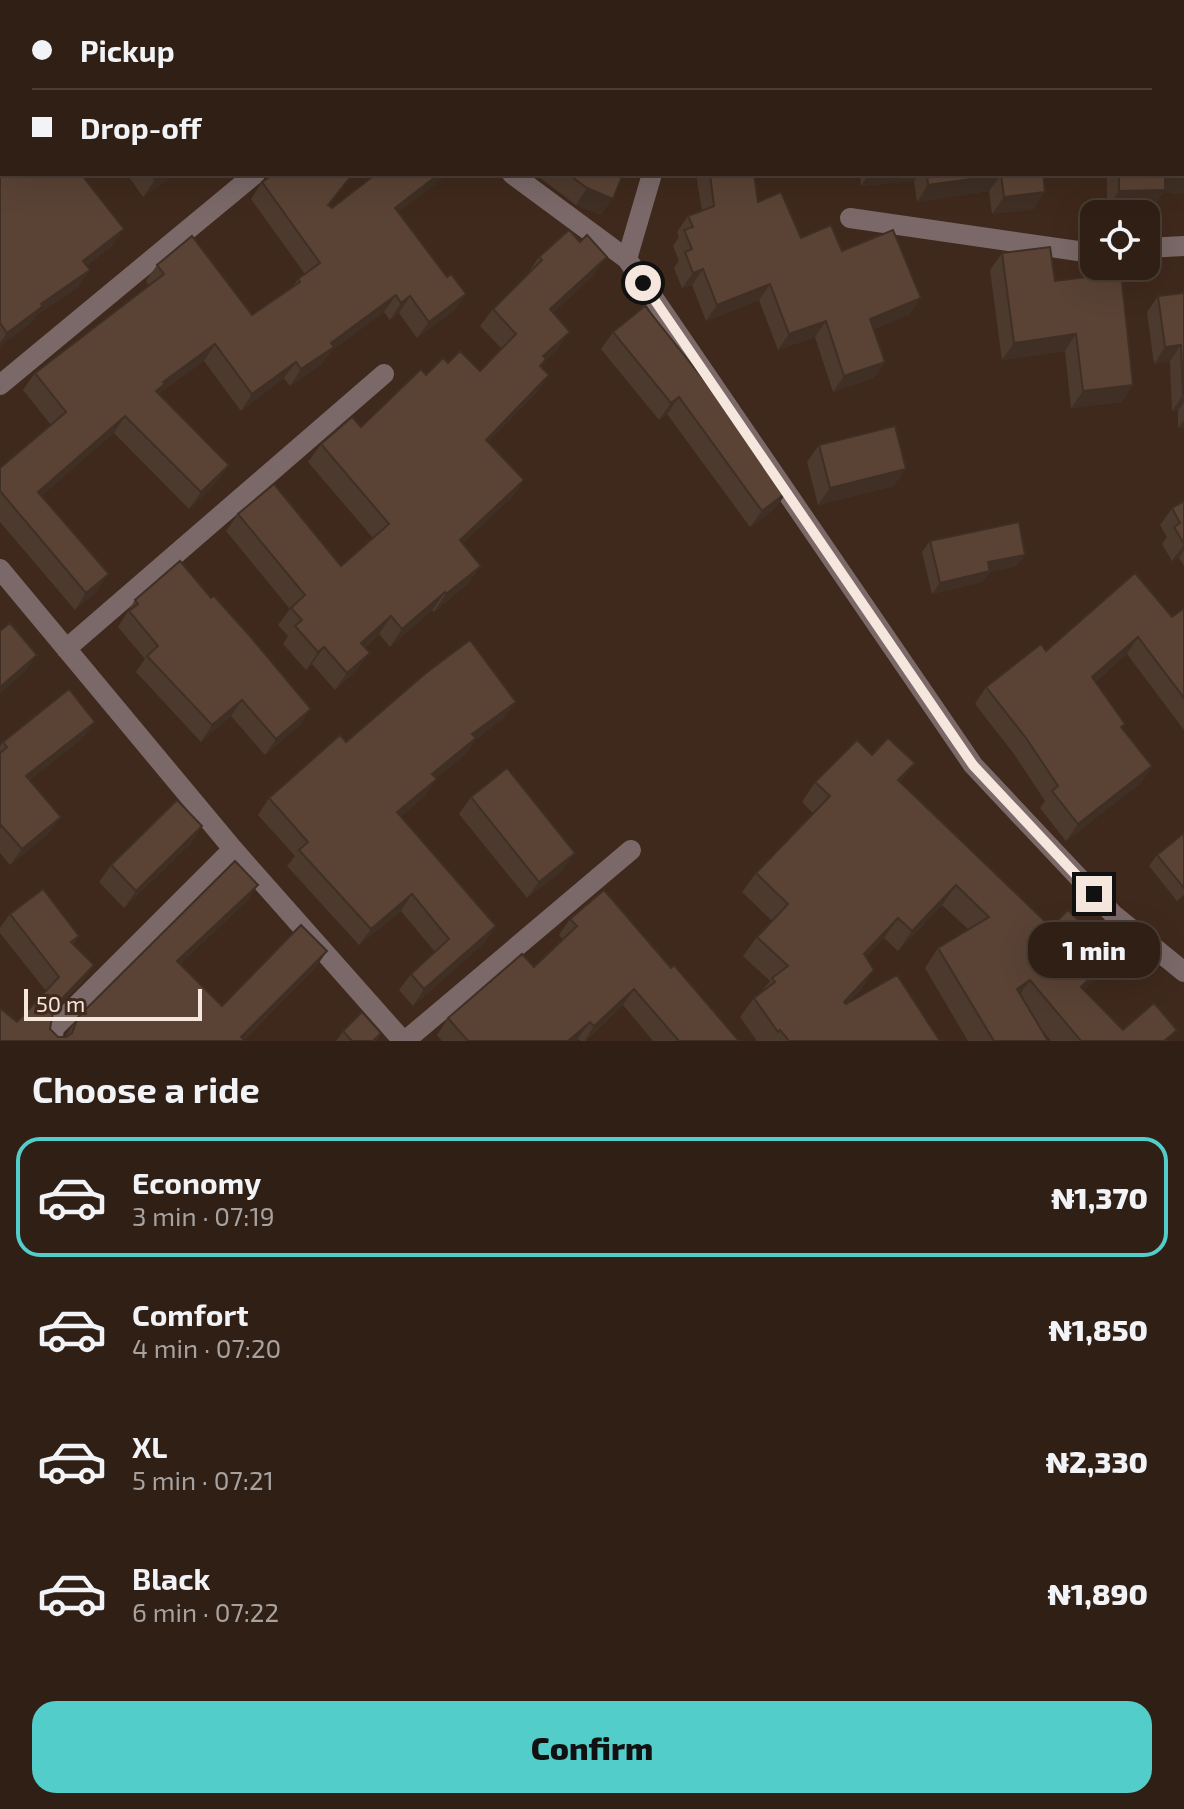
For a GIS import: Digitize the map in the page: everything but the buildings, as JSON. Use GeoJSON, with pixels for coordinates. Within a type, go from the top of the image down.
{"type":"FeatureCollection","features":[{"type":"Feature","properties":{"kind":"street"},"geometry":{"type":"LineString","coordinates":[[0,385],[253,176]]}},
{"type":"Feature","properties":{"kind":"street"},"geometry":{"type":"LineString","coordinates":[[515,176],[627,259],[973,765],[1114,915],[1184,972]]}},
{"type":"Feature","properties":{"kind":"street"},"geometry":{"type":"LineString","coordinates":[[627,259],[651,176]]}},
{"type":"Feature","properties":{"kind":"street"},"geometry":{"type":"LineString","coordinates":[[850,218],[1080,251]]}},
{"type":"Feature","properties":{"kind":"street"},"geometry":{"type":"LineString","coordinates":[[1160,247],[1184,246]]}},
{"type":"Feature","properties":{"kind":"street"},"geometry":{"type":"LineString","coordinates":[[66,649],[384,374]]}},
{"type":"Feature","properties":{"kind":"street"},"geometry":{"type":"LineString","coordinates":[[0,569],[233,849],[404,1041],[631,850]]}},
{"type":"Feature","properties":{"kind":"street"},"geometry":{"type":"LineString","coordinates":[[51,1041],[55,1027],[233,849]]}},
{"type":"Feature","properties":{"kind":"route"},"geometry":{"type":"LineString","coordinates":[[643,283],[973,765],[1094,894]]}}]}
